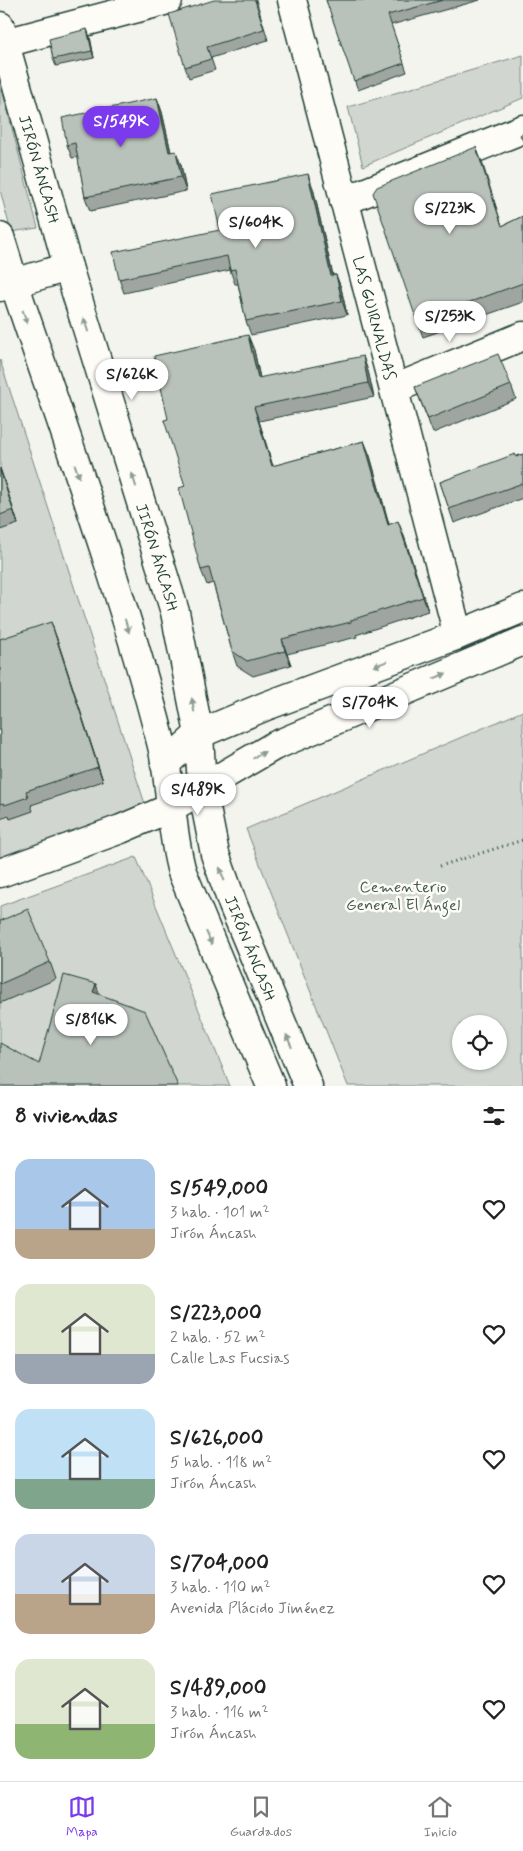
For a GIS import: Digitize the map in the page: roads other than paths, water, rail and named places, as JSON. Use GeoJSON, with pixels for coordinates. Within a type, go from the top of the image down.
{"type":"FeatureCollection","features":[{"type":"Feature","properties":{"kind":"main road"},"geometry":{"type":"LineString","coordinates":[[2,34],[168,0]]}},
{"type":"Feature","properties":{"kind":"main road","name":"LAS GUIRNALDAS"},"geometry":{"type":"LineString","coordinates":[[292,0],[458,635]]}},
{"type":"Feature","properties":{"kind":"main road","name":"JIRÓN ÁNCASH"},"geometry":{"type":"LineString","coordinates":[[2,34],[68,267],[175,612],[199,734],[202,788],[215,854],[230,896],[308,1086]]}},
{"type":"Feature","properties":{"kind":"main road"},"geometry":{"type":"LineString","coordinates":[[344,201],[523,129]]}},
{"type":"Feature","properties":{"kind":"main road","name":"JIRÓN ÁNCASH"},"geometry":{"type":"LineString","coordinates":[[0,237],[7,285],[107,559],[152,708],[162,744],[176,849],[182,872],[271,1086]]}},
{"type":"Feature","properties":{"kind":"main road"},"geometry":{"type":"LineString","coordinates":[[7,285],[68,267]]}},
{"type":"Feature","properties":{"kind":"main road"},"geometry":{"type":"LineString","coordinates":[[394,389],[523,336]]}},
{"type":"Feature","properties":{"kind":"main road"},"geometry":{"type":"LineString","coordinates":[[165,764],[199,734],[266,706],[458,635],[523,608]]}},
{"type":"Feature","properties":{"kind":"main road"},"geometry":{"type":"LineString","coordinates":[[0,873],[121,829],[170,808],[274,746],[523,641]]}},
{"type":"Feature","properties":{"kind":"park label","name":"Cementerio General El Ángel"},"geometry":{"type":"Point","coordinates":[403,895]}}]}
